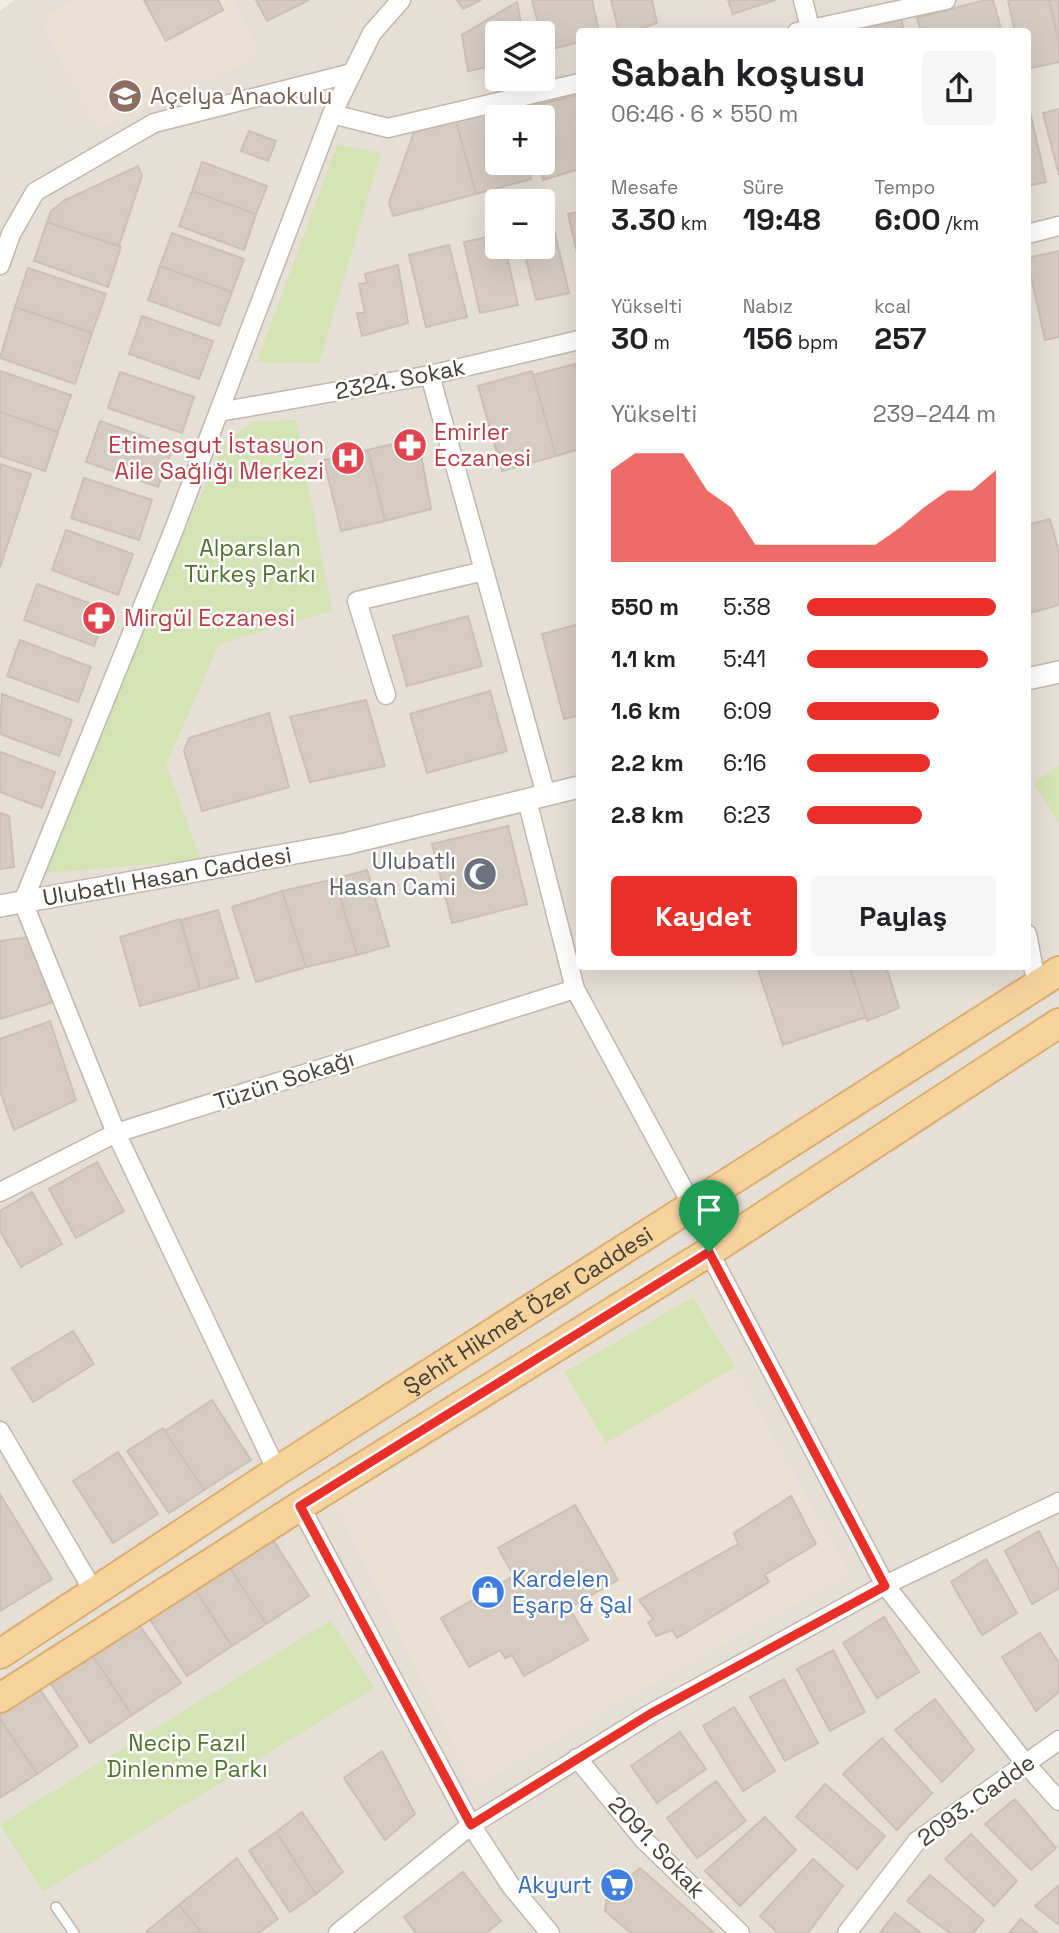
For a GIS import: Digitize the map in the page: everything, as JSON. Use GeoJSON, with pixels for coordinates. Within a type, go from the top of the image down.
{"type":"FeatureCollection","features":[{"type":"Feature","properties":{"kind":"main road","name":"Şehit Hikmet Özer Caddesi"},"geometry":{"type":"LineString","coordinates":[[0,1654],[277,1471],[1048,979]]}},
{"type":"Feature","properties":{"kind":"main road","name":"Şehit Hikmet Özer Caddesi"},"geometry":{"type":"LineString","coordinates":[[0,1699],[300,1506],[709,1252],[1059,1023]]}},
{"type":"Feature","properties":{"kind":"main road"},"geometry":{"type":"LineString","coordinates":[[277,1471],[300,1506]]}},
{"type":"Feature","properties":{"kind":"street"},"geometry":{"type":"LineString","coordinates":[[277,1471],[116,1133],[23,902],[219,412],[332,114],[372,33],[401,0]]}},
{"type":"Feature","properties":{"kind":"street"},"geometry":{"type":"LineString","coordinates":[[803,0],[806,28]]}},
{"type":"Feature","properties":{"kind":"street"},"geometry":{"type":"LineString","coordinates":[[815,28],[946,0]]}},
{"type":"Feature","properties":{"kind":"street"},"geometry":{"type":"LineString","coordinates":[[0,265],[11,234],[35,192],[154,123],[352,73]]}},
{"type":"Feature","properties":{"kind":"street"},"geometry":{"type":"LineString","coordinates":[[332,114],[388,128],[576,84]]}},
{"type":"Feature","properties":{"kind":"street"},"geometry":{"type":"LineString","coordinates":[[1031,233],[1059,226]]}},
{"type":"Feature","properties":{"kind":"street","name":"2324. Sokak"},"geometry":{"type":"LineString","coordinates":[[219,412],[430,375],[576,341]]}},
{"type":"Feature","properties":{"kind":"street"},"geometry":{"type":"LineString","coordinates":[[430,375],[484,570],[537,797],[575,989],[692,1205]]}},
{"type":"Feature","properties":{"kind":"street"},"geometry":{"type":"LineString","coordinates":[[386,695],[357,601],[484,570]]}},
{"type":"Feature","properties":{"kind":"street"},"geometry":{"type":"LineString","coordinates":[[1031,678],[1059,672]]}},
{"type":"Feature","properties":{"kind":"street","name":"Ulubatlı Hasan Caddesi"},"geometry":{"type":"LineString","coordinates":[[0,906],[345,844],[576,788]]}},
{"type":"Feature","properties":{"kind":"street"},"geometry":{"type":"LineString","coordinates":[[1031,943],[1048,979]]}},
{"type":"Feature","properties":{"kind":"street","name":"Tüzün Sokağı"},"geometry":{"type":"LineString","coordinates":[[0,1192],[116,1133],[575,989]]}},
{"type":"Feature","properties":{"kind":"street"},"geometry":{"type":"LineString","coordinates":[[709,1252],[885,1586],[1025,1763],[1059,1801]]}},
{"type":"Feature","properties":{"kind":"street"},"geometry":{"type":"LineString","coordinates":[[0,1431],[93,1592]]}},
{"type":"Feature","properties":{"kind":"street"},"geometry":{"type":"LineString","coordinates":[[338,1933],[471,1825],[650,1714],[885,1586],[1059,1502]]}},
{"type":"Feature","properties":{"kind":"street"},"geometry":{"type":"LineString","coordinates":[[300,1506],[471,1825],[512,1886],[550,1933]]}},
{"type":"Feature","properties":{"kind":"street","name":"2093. Cadde"},"geometry":{"type":"LineString","coordinates":[[847,1933],[917,1841],[1059,1740]]}},
{"type":"Feature","properties":{"kind":"street","name":"2091. Sokak"},"geometry":{"type":"LineString","coordinates":[[577,1758],[644,1840],[740,1933]]}},
{"type":"Feature","properties":{"kind":"lane"},"geometry":{"type":"LineString","coordinates":[[56,1907],[74,1933]]}},
{"type":"Feature","properties":{"kind":"shaded area"},"geometry":{"type":"Polygon","coordinates":[[[14,0],[1059,0],[1059,1933],[0,1933],[0,11],[14,0]]]}},
{"type":"Feature","properties":{"kind":"shaded area","name":"Açelya Anaokulu"},"geometry":{"type":"Polygon","coordinates":[[[75,0],[234,0],[259,54],[245,63],[97,129],[45,29],[48,15],[75,0]]]}},
{"type":"Feature","properties":{"kind":"shaded area"},"geometry":{"type":"Polygon","coordinates":[[[695,1296],[850,1574],[652,1684],[474,1788],[335,1503],[528,1389],[695,1296]]]}},
{"type":"Feature","properties":{"kind":"green space"},"geometry":{"type":"Polygon","coordinates":[[[337,145],[381,153],[319,363],[257,362],[337,145]]]}},
{"type":"Feature","properties":{"kind":"green space","name":"Alparslan Türkeş Parkı"},"geometry":{"type":"Polygon","coordinates":[[[296,420],[332,611],[219,644],[166,765],[201,860],[34,874],[223,445],[253,422],[296,420]]]}},
{"type":"Feature","properties":{"kind":"green space"},"geometry":{"type":"Polygon","coordinates":[[[1059,766],[1059,823],[1033,783],[1059,766]]]}},
{"type":"Feature","properties":{"kind":"green space"},"geometry":{"type":"Polygon","coordinates":[[[693,1297],[735,1367],[606,1443],[564,1372],[693,1297]]]}},
{"type":"Feature","properties":{"kind":"green space","name":"Necip Fazıl Dinlenme Parkı"},"geometry":{"type":"Polygon","coordinates":[[[331,1620],[374,1688],[43,1892],[0,1824],[331,1620]]]}},
{"type":"Feature","properties":{"kind":"building"},"geometry":{"type":"Polygon","coordinates":[[[144,0],[218,0],[223,10],[166,41],[144,0]]]}},
{"type":"Feature","properties":{"kind":"building"},"geometry":{"type":"Polygon","coordinates":[[[256,0],[309,0],[267,21],[256,0]]]}},
{"type":"Feature","properties":{"kind":"building"},"geometry":{"type":"Polygon","coordinates":[[[457,0],[481,0],[463,9],[457,0]]]}},
{"type":"Feature","properties":{"kind":"building"},"geometry":{"type":"Polygon","coordinates":[[[532,0],[592,0],[598,28],[576,28],[576,43],[555,48],[555,21],[537,21],[532,0]]]}},
{"type":"Feature","properties":{"kind":"building"},"geometry":{"type":"Polygon","coordinates":[[[611,0],[652,0],[657,23],[643,28],[618,28],[611,0]]]}},
{"type":"Feature","properties":{"kind":"building"},"geometry":{"type":"Polygon","coordinates":[[[728,0],[775,0],[733,14],[728,0]]]}},
{"type":"Feature","properties":{"kind":"building"},"geometry":{"type":"Polygon","coordinates":[[[993,0],[1001,28],[920,28],[917,18],[993,0]]]}},
{"type":"Feature","properties":{"kind":"building"},"geometry":{"type":"Polygon","coordinates":[[[1008,0],[1049,0],[1059,43],[1059,62],[1031,68],[1031,28],[1014,28],[1008,0]]]}},
{"type":"Feature","properties":{"kind":"building"},"geometry":{"type":"Polygon","coordinates":[[[1049,0],[1059,0],[1059,43],[1049,0]]]}},
{"type":"Feature","properties":{"kind":"building"},"geometry":{"type":"Polygon","coordinates":[[[517,2],[521,21],[485,21],[517,2]]]}},
{"type":"Feature","properties":{"kind":"building"},"geometry":{"type":"Polygon","coordinates":[[[901,17],[903,28],[875,28],[874,23],[901,17]]]}},
{"type":"Feature","properties":{"kind":"building"},"geometry":{"type":"Polygon","coordinates":[[[485,21],[485,67],[468,71],[462,35],[485,21]]]}},
{"type":"Feature","properties":{"kind":"building"},"geometry":{"type":"Polygon","coordinates":[[[874,23],[875,28],[853,28],[874,23]]]}},
{"type":"Feature","properties":{"kind":"building"},"geometry":{"type":"Polygon","coordinates":[[[576,96],[576,170],[543,180],[542,175],[555,175],[555,105],[536,105],[576,96]]]}},
{"type":"Feature","properties":{"kind":"building"},"geometry":{"type":"Polygon","coordinates":[[[1059,109],[1059,175],[1043,113],[1059,109]]]}},
{"type":"Feature","properties":{"kind":"building"},"geometry":{"type":"Polygon","coordinates":[[[485,114],[485,175],[530,175],[531,179],[485,189],[485,192],[476,194],[456,121],[485,114]]]}},
{"type":"Feature","properties":{"kind":"building"},"geometry":{"type":"Polygon","coordinates":[[[1031,116],[1046,182],[1031,185],[1031,116]]]}},
{"type":"Feature","properties":{"kind":"building"},"geometry":{"type":"Polygon","coordinates":[[[456,121],[476,194],[393,216],[389,203],[414,132],[456,121]]]}},
{"type":"Feature","properties":{"kind":"building"},"geometry":{"type":"Polygon","coordinates":[[[249,131],[276,141],[268,161],[241,151],[249,131]]]}},
{"type":"Feature","properties":{"kind":"building"},"geometry":{"type":"Polygon","coordinates":[[[202,162],[267,186],[256,214],[192,191],[202,162]]]}},
{"type":"Feature","properties":{"kind":"building"},"geometry":{"type":"Polygon","coordinates":[[[138,166],[142,176],[119,246],[47,222],[51,211],[65,200],[138,166]]]}},
{"type":"Feature","properties":{"kind":"building"},"geometry":{"type":"Polygon","coordinates":[[[192,191],[256,214],[244,250],[179,226],[192,191]]]}},
{"type":"Feature","properties":{"kind":"building"},"geometry":{"type":"Polygon","coordinates":[[[576,213],[576,248],[568,214],[576,213]]]}},
{"type":"Feature","properties":{"kind":"building"},"geometry":{"type":"Polygon","coordinates":[[[47,222],[121,247],[108,287],[34,261],[47,222]]]}},
{"type":"Feature","properties":{"kind":"building"},"geometry":{"type":"Polygon","coordinates":[[[172,233],[244,259],[232,292],[160,266],[172,233]]]}},
{"type":"Feature","properties":{"kind":"building"},"geometry":{"type":"Polygon","coordinates":[[[555,234],[569,293],[536,300],[526,259],[555,259],[555,234]]]}},
{"type":"Feature","properties":{"kind":"building"},"geometry":{"type":"Polygon","coordinates":[[[485,238],[485,259],[508,259],[518,305],[480,313],[464,242],[485,238]]]}},
{"type":"Feature","properties":{"kind":"building"},"geometry":{"type":"Polygon","coordinates":[[[449,245],[467,317],[426,327],[409,255],[449,245]]]}},
{"type":"Feature","properties":{"kind":"building"},"geometry":{"type":"Polygon","coordinates":[[[1059,251],[1059,337],[1045,340],[1031,276],[1031,257],[1059,251]]]}},
{"type":"Feature","properties":{"kind":"building"},"geometry":{"type":"Polygon","coordinates":[[[398,265],[408,323],[362,336],[357,313],[365,313],[359,284],[367,283],[365,274],[398,265]]]}},
{"type":"Feature","properties":{"kind":"building"},"geometry":{"type":"Polygon","coordinates":[[[160,266],[232,292],[219,326],[148,300],[160,266]]]}},
{"type":"Feature","properties":{"kind":"building"},"geometry":{"type":"Polygon","coordinates":[[[28,268],[106,294],[92,333],[15,307],[28,268]]]}},
{"type":"Feature","properties":{"kind":"building"},"geometry":{"type":"Polygon","coordinates":[[[15,307],[92,333],[75,384],[0,358],[15,307]]]}},
{"type":"Feature","properties":{"kind":"building"},"geometry":{"type":"Polygon","coordinates":[[[142,316],[213,341],[199,379],[129,354],[142,316]]]}},
{"type":"Feature","properties":{"kind":"building"},"geometry":{"type":"Polygon","coordinates":[[[575,364],[576,450],[556,456],[533,375],[575,364]]]}},
{"type":"Feature","properties":{"kind":"building"},"geometry":{"type":"Polygon","coordinates":[[[0,371],[71,395],[58,432],[0,412],[0,371]]]}},
{"type":"Feature","properties":{"kind":"building"},"geometry":{"type":"Polygon","coordinates":[[[532,371],[556,456],[502,471],[478,386],[532,371]]]}},
{"type":"Feature","properties":{"kind":"building"},"geometry":{"type":"Polygon","coordinates":[[[120,372],[194,397],[182,433],[108,408],[120,372]]]}},
{"type":"Feature","properties":{"kind":"building"},"geometry":{"type":"Polygon","coordinates":[[[0,412],[58,432],[45,471],[0,456],[0,412]]]}},
{"type":"Feature","properties":{"kind":"building"},"geometry":{"type":"Polygon","coordinates":[[[100,421],[173,447],[158,487],[86,462],[100,421]]]}},
{"type":"Feature","properties":{"kind":"building"},"geometry":{"type":"Polygon","coordinates":[[[418,438],[431,509],[385,521],[368,450],[418,438]]]}},
{"type":"Feature","properties":{"kind":"building"},"geometry":{"type":"Polygon","coordinates":[[[368,450],[385,521],[341,531],[324,460],[368,450]]]}},
{"type":"Feature","properties":{"kind":"building"},"geometry":{"type":"Polygon","coordinates":[[[0,464],[31,474],[0,567],[0,464]]]}},
{"type":"Feature","properties":{"kind":"building"},"geometry":{"type":"Polygon","coordinates":[[[84,478],[152,500],[139,540],[71,518],[84,478]]]}},
{"type":"Feature","properties":{"kind":"building"},"geometry":{"type":"Polygon","coordinates":[[[1050,519],[1059,552],[1059,605],[1031,613],[1031,524],[1050,519]]]}},
{"type":"Feature","properties":{"kind":"building"},"geometry":{"type":"Polygon","coordinates":[[[66,530],[133,554],[118,595],[52,570],[66,530]]]}},
{"type":"Feature","properties":{"kind":"building"},"geometry":{"type":"Polygon","coordinates":[[[37,584],[108,610],[94,646],[24,620],[37,584]]]}},
{"type":"Feature","properties":{"kind":"building"},"geometry":{"type":"Polygon","coordinates":[[[468,616],[482,666],[407,686],[393,636],[468,616]]]}},
{"type":"Feature","properties":{"kind":"building"},"geometry":{"type":"Polygon","coordinates":[[[576,625],[576,716],[564,719],[542,634],[576,625]]]}},
{"type":"Feature","properties":{"kind":"building"},"geometry":{"type":"Polygon","coordinates":[[[20,640],[91,667],[78,702],[7,676],[20,640]]]}},
{"type":"Feature","properties":{"kind":"building"},"geometry":{"type":"Polygon","coordinates":[[[490,691],[507,751],[427,773],[410,714],[490,691]]]}},
{"type":"Feature","properties":{"kind":"building"},"geometry":{"type":"Polygon","coordinates":[[[2,694],[72,720],[59,756],[0,734],[2,694]]]}},
{"type":"Feature","properties":{"kind":"building"},"geometry":{"type":"Polygon","coordinates":[[[366,700],[385,766],[310,782],[290,717],[366,700]]]}},
{"type":"Feature","properties":{"kind":"building"},"geometry":{"type":"Polygon","coordinates":[[[269,713],[289,787],[202,811],[184,751],[189,738],[269,713]]]}},
{"type":"Feature","properties":{"kind":"building"},"geometry":{"type":"Polygon","coordinates":[[[0,752],[55,772],[42,808],[0,792],[0,752]]]}},
{"type":"Feature","properties":{"kind":"building"},"geometry":{"type":"Polygon","coordinates":[[[0,813],[9,816],[14,867],[0,869],[0,813]]]}},
{"type":"Feature","properties":{"kind":"building","name":"Ulubatlı Hasan Cami"},"geometry":{"type":"Polygon","coordinates":[[[508,826],[527,904],[452,923],[432,844],[508,826]]]}},
{"type":"Feature","properties":{"kind":"building"},"geometry":{"type":"Polygon","coordinates":[[[367,870],[389,946],[357,955],[335,879],[367,870]]]}},
{"type":"Feature","properties":{"kind":"building"},"geometry":{"type":"Polygon","coordinates":[[[335,879],[357,955],[306,967],[282,891],[335,879]]]}},
{"type":"Feature","properties":{"kind":"building"},"geometry":{"type":"Polygon","coordinates":[[[282,891],[306,967],[256,982],[232,907],[282,891]]]}},
{"type":"Feature","properties":{"kind":"building"},"geometry":{"type":"Polygon","coordinates":[[[218,910],[238,978],[200,989],[181,920],[218,910]]]}},
{"type":"Feature","properties":{"kind":"building"},"geometry":{"type":"Polygon","coordinates":[[[180,919],[200,989],[140,1006],[120,937],[180,919]]]}},
{"type":"Feature","properties":{"kind":"building"},"geometry":{"type":"Polygon","coordinates":[[[36,936],[57,1001],[0,1019],[0,941],[36,936]]]}},
{"type":"Feature","properties":{"kind":"building"},"geometry":{"type":"Polygon","coordinates":[[[758,970],[850,970],[866,1017],[783,1045],[758,970]]]}},
{"type":"Feature","properties":{"kind":"building"},"geometry":{"type":"Polygon","coordinates":[[[850,970],[887,970],[899,1008],[867,1021],[850,970]]]}},
{"type":"Feature","properties":{"kind":"building"},"geometry":{"type":"Polygon","coordinates":[[[50,1021],[76,1100],[14,1130],[0,1091],[0,1039],[50,1021]]]}},
{"type":"Feature","properties":{"kind":"building"},"geometry":{"type":"Polygon","coordinates":[[[97,1162],[124,1211],[76,1238],[49,1189],[97,1162]]]}},
{"type":"Feature","properties":{"kind":"building"},"geometry":{"type":"Polygon","coordinates":[[[32,1192],[62,1244],[21,1267],[0,1231],[0,1211],[32,1192]]]}},
{"type":"Feature","properties":{"kind":"building"},"geometry":{"type":"Polygon","coordinates":[[[73,1331],[94,1364],[33,1402],[12,1368],[73,1331]]]}},
{"type":"Feature","properties":{"kind":"building"},"geometry":{"type":"Polygon","coordinates":[[[212,1400],[251,1460],[204,1490],[165,1431],[212,1400]]]}},
{"type":"Feature","properties":{"kind":"building"},"geometry":{"type":"Polygon","coordinates":[[[163,1428],[204,1490],[169,1513],[127,1451],[163,1428]]]}},
{"type":"Feature","properties":{"kind":"building"},"geometry":{"type":"Polygon","coordinates":[[[118,1452],[158,1514],[113,1543],[73,1481],[118,1452]]]}},
{"type":"Feature","properties":{"kind":"building"},"geometry":{"type":"Polygon","coordinates":[[[0,1494],[52,1579],[0,1611],[0,1494]]]}},
{"type":"Feature","properties":{"kind":"building"},"geometry":{"type":"Polygon","coordinates":[[[791,1496],[816,1544],[765,1575],[769,1582],[677,1638],[672,1630],[656,1636],[648,1622],[653,1619],[639,1600],[738,1544],[734,1533],[791,1496]]]}},
{"type":"Feature","properties":{"kind":"building"},"geometry":{"type":"Polygon","coordinates":[[[575,1505],[618,1580],[569,1608],[588,1640],[524,1676],[512,1655],[505,1658],[500,1650],[469,1667],[441,1618],[514,1576],[498,1548],[575,1505]]]}},
{"type":"Feature","properties":{"kind":"building"},"geometry":{"type":"Polygon","coordinates":[[[1039,1531],[1059,1571],[1059,1588],[1032,1604],[1005,1551],[1039,1531]]]}},
{"type":"Feature","properties":{"kind":"building"},"geometry":{"type":"Polygon","coordinates":[[[270,1535],[309,1596],[266,1624],[227,1563],[270,1535]]]}},
{"type":"Feature","properties":{"kind":"building"},"geometry":{"type":"Polygon","coordinates":[[[986,1559],[1017,1613],[982,1635],[951,1582],[986,1559]]]}},
{"type":"Feature","properties":{"kind":"building"},"geometry":{"type":"Polygon","coordinates":[[[227,1563],[266,1624],[232,1646],[193,1586],[227,1563]]]}},
{"type":"Feature","properties":{"kind":"building"},"geometry":{"type":"Polygon","coordinates":[[[193,1586],[232,1646],[187,1676],[147,1615],[193,1586]]]}},
{"type":"Feature","properties":{"kind":"building"},"geometry":{"type":"Polygon","coordinates":[[[884,1617],[919,1672],[877,1698],[843,1643],[884,1617]]]}},
{"type":"Feature","properties":{"kind":"building"},"geometry":{"type":"Polygon","coordinates":[[[137,1622],[181,1683],[132,1715],[91,1653],[137,1622]]]}},
{"type":"Feature","properties":{"kind":"building"},"geometry":{"type":"Polygon","coordinates":[[[1040,1633],[1059,1663],[1059,1692],[1036,1711],[1002,1657],[1040,1633]]]}},
{"type":"Feature","properties":{"kind":"building"},"geometry":{"type":"Polygon","coordinates":[[[833,1650],[865,1712],[830,1731],[797,1669],[833,1650]]]}},
{"type":"Feature","properties":{"kind":"building"},"geometry":{"type":"Polygon","coordinates":[[[91,1653],[132,1715],[90,1743],[49,1681],[91,1653]]]}},
{"type":"Feature","properties":{"kind":"building"},"geometry":{"type":"Polygon","coordinates":[[[784,1679],[818,1743],[785,1761],[750,1697],[784,1679]]]}},
{"type":"Feature","properties":{"kind":"building"},"geometry":{"type":"Polygon","coordinates":[[[37,1685],[78,1746],[37,1774],[0,1719],[0,1709],[37,1685]]]}},
{"type":"Feature","properties":{"kind":"building"},"geometry":{"type":"Polygon","coordinates":[[[935,1699],[974,1750],[942,1782],[895,1730],[935,1699]]]}},
{"type":"Feature","properties":{"kind":"building"},"geometry":{"type":"Polygon","coordinates":[[[734,1707],[775,1771],[743,1791],[703,1726],[734,1707]]]}},
{"type":"Feature","properties":{"kind":"building"},"geometry":{"type":"Polygon","coordinates":[[[0,1719],[37,1774],[0,1798],[0,1719]]]}},
{"type":"Feature","properties":{"kind":"building"},"geometry":{"type":"Polygon","coordinates":[[[680,1732],[706,1769],[657,1803],[631,1766],[680,1732]]]}},
{"type":"Feature","properties":{"kind":"building"},"geometry":{"type":"Polygon","coordinates":[[[882,1738],[932,1793],[897,1830],[843,1774],[882,1738]]]}},
{"type":"Feature","properties":{"kind":"building"},"geometry":{"type":"Polygon","coordinates":[[[382,1751],[415,1814],[385,1840],[344,1778],[382,1751]]]}},
{"type":"Feature","properties":{"kind":"building"},"geometry":{"type":"Polygon","coordinates":[[[716,1781],[746,1821],[697,1858],[667,1818],[716,1781]]]}},
{"type":"Feature","properties":{"kind":"building"},"geometry":{"type":"Polygon","coordinates":[[[825,1784],[885,1836],[857,1869],[796,1817],[825,1784]]]}},
{"type":"Feature","properties":{"kind":"building"},"geometry":{"type":"Polygon","coordinates":[[[1015,1799],[1056,1848],[1031,1870],[985,1824],[1015,1799]]]}},
{"type":"Feature","properties":{"kind":"building"},"geometry":{"type":"Polygon","coordinates":[[[302,1812],[343,1872],[316,1894],[276,1832],[302,1812]]]}},
{"type":"Feature","properties":{"kind":"building"},"geometry":{"type":"Polygon","coordinates":[[[765,1817],[796,1850],[740,1906],[705,1871],[765,1817]]]}},
{"type":"Feature","properties":{"kind":"building"},"geometry":{"type":"Polygon","coordinates":[[[276,1832],[316,1894],[290,1912],[249,1851],[276,1832]]]}},
{"type":"Feature","properties":{"kind":"building"},"geometry":{"type":"Polygon","coordinates":[[[971,1834],[1017,1881],[994,1906],[945,1859],[971,1834]]]}},
{"type":"Feature","properties":{"kind":"building"},"geometry":{"type":"Polygon","coordinates":[[[237,1858],[278,1919],[258,1933],[202,1933],[179,1905],[237,1858]]]}},
{"type":"Feature","properties":{"kind":"building"},"geometry":{"type":"Polygon","coordinates":[[[813,1859],[843,1886],[808,1933],[778,1933],[760,1916],[813,1859]]]}},
{"type":"Feature","properties":{"kind":"building"},"geometry":{"type":"Polygon","coordinates":[[[640,1868],[714,1933],[631,1933],[605,1911],[607,1895],[640,1868]]]}},
{"type":"Feature","properties":{"kind":"building"},"geometry":{"type":"Polygon","coordinates":[[[463,1872],[501,1921],[486,1933],[416,1933],[404,1917],[463,1872]]]}},
{"type":"Feature","properties":{"kind":"building"},"geometry":{"type":"Polygon","coordinates":[[[930,1875],[984,1920],[973,1933],[950,1933],[907,1901],[930,1875]]]}},
{"type":"Feature","properties":{"kind":"building"},"geometry":{"type":"Polygon","coordinates":[[[1059,1885],[1059,1925],[1035,1906],[1059,1885]]]}},
{"type":"Feature","properties":{"kind":"building"},"geometry":{"type":"Polygon","coordinates":[[[179,1905],[202,1933],[148,1933],[147,1931],[179,1905]]]}},
{"type":"Feature","properties":{"kind":"building"},"geometry":{"type":"Polygon","coordinates":[[[895,1913],[921,1933],[880,1933],[895,1913]]]}},
{"type":"Feature","properties":{"kind":"building"},"geometry":{"type":"Polygon","coordinates":[[[1021,1919],[1038,1933],[1009,1933],[1021,1919]]]}},
{"type":"Feature","properties":{"kind":"place","name":"Açelya Anaokulu"},"geometry":{"type":"Point","coordinates":[125,96]}},
{"type":"Feature","properties":{"kind":"place","name":"Emirler Eczanesi"},"geometry":{"type":"Point","coordinates":[410,445]}},
{"type":"Feature","properties":{"kind":"place","name":"Etimesgut İstasyon Aile Sağlığı Merkezi"},"geometry":{"type":"Point","coordinates":[348,458]}},
{"type":"Feature","properties":{"kind":"place","name":"Mirgül Eczanesi"},"geometry":{"type":"Point","coordinates":[99,618]}},
{"type":"Feature","properties":{"kind":"place","name":"Ulubatlı Hasan Cami"},"geometry":{"type":"Point","coordinates":[480,874]}},
{"type":"Feature","properties":{"kind":"place","name":"Kardelen Eşarp & Şal"},"geometry":{"type":"Point","coordinates":[488,1592]}},
{"type":"Feature","properties":{"kind":"place","name":"Akyurt"},"geometry":{"type":"Point","coordinates":[617,1885]}},
{"type":"Feature","properties":{"kind":"route"},"geometry":{"type":"LineString","coordinates":[[709,1252],[885,1586],[650,1714],[471,1825],[300,1506],[709,1252]]}}]}
